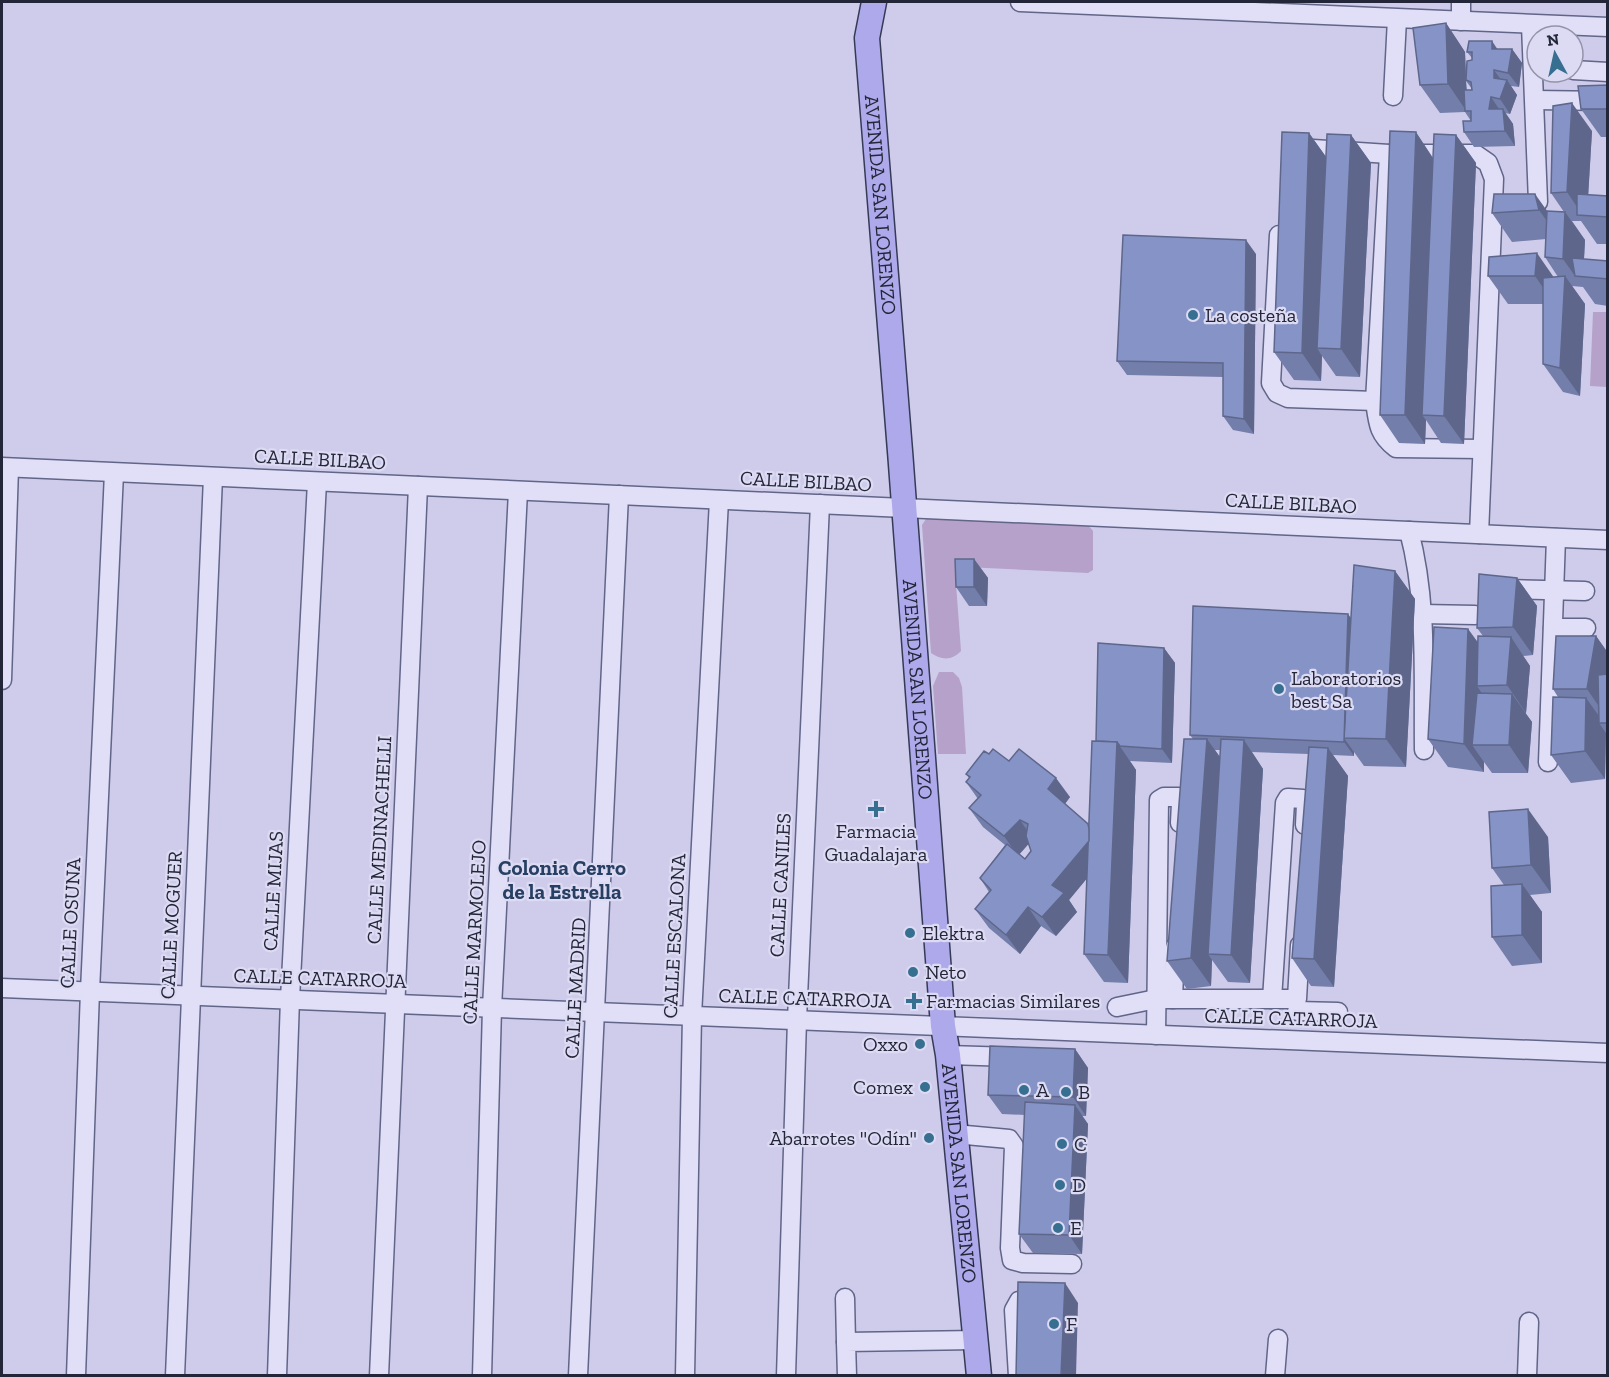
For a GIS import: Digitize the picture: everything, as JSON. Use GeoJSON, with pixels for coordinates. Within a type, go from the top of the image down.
{"type":"FeatureCollection","features":[{"type":"Feature","properties":{"kind":"main road","name":"AVENIDA SAN LORENZO"},"geometry":{"type":"LineString","coordinates":[[873,2],[867,38],[897,394],[903,508],[943,1026],[956,1134],[978,1376]]}},
{"type":"Feature","properties":{"kind":"street"},"geometry":{"type":"LineString","coordinates":[[1020,2],[1367,9],[1397,19],[1525,25]]}},
{"type":"Feature","properties":{"kind":"street"},"geometry":{"type":"LineString","coordinates":[[1461,2],[1461,21]]}},
{"type":"Feature","properties":{"kind":"street"},"geometry":{"type":"LineString","coordinates":[[1393,96],[1397,19]]}},
{"type":"Feature","properties":{"kind":"street"},"geometry":{"type":"LineString","coordinates":[[1585,26],[1608,27]]}},
{"type":"Feature","properties":{"kind":"street"},"geometry":{"type":"LineString","coordinates":[[1585,71],[1608,72]]}},
{"type":"Feature","properties":{"kind":"street"},"geometry":{"type":"LineString","coordinates":[[1535,84],[1538,202]]}},
{"type":"Feature","properties":{"kind":"street"},"geometry":{"type":"LineString","coordinates":[[1535,100],[1608,101]]}},
{"type":"Feature","properties":{"kind":"street"},"geometry":{"type":"LineString","coordinates":[[1283,162],[1287,152],[1296,147],[1389,154],[1475,154],[1488,163],[1494,179],[1479,534]]}},
{"type":"Feature","properties":{"kind":"street"},"geometry":{"type":"LineString","coordinates":[[1389,154],[1374,401],[1378,426],[1385,440],[1396,448],[1482,449]]}},
{"type":"Feature","properties":{"kind":"street"},"geometry":{"type":"LineString","coordinates":[[1280,220],[1271,383],[1277,393],[1288,398],[1374,401]]}},
{"type":"Feature","properties":{"kind":"street"},"geometry":{"type":"LineString","coordinates":[[2,680],[5,468]]}},
{"type":"Feature","properties":{"kind":"street","name":"CALLE BILBAO"},"geometry":{"type":"LineString","coordinates":[[5,468],[1608,540]]}},
{"type":"Feature","properties":{"kind":"street","name":"CALLE OSUNA"},"geometry":{"type":"LineString","coordinates":[[76,1376],[90,991],[114,473]]}},
{"type":"Feature","properties":{"kind":"street","name":"CALLE MOGUER"},"geometry":{"type":"LineString","coordinates":[[175,1376],[213,477]]}},
{"type":"Feature","properties":{"kind":"street","name":"CALLE MIJAS"},"geometry":{"type":"LineString","coordinates":[[277,1376],[290,999],[316,482]]}},
{"type":"Feature","properties":{"kind":"street","name":"CALLE MEDINACHELLI"},"geometry":{"type":"LineString","coordinates":[[379,1376],[418,486]]}},
{"type":"Feature","properties":{"kind":"street","name":"CALLE MARMOLEJO"},"geometry":{"type":"LineString","coordinates":[[482,1376],[492,1008],[518,491]]}},
{"type":"Feature","properties":{"kind":"street","name":"CALLE MADRID"},"geometry":{"type":"LineString","coordinates":[[578,1376],[619,495]]}},
{"type":"Feature","properties":{"kind":"street","name":"CALLE ESCALONA"},"geometry":{"type":"LineString","coordinates":[[685,1376],[692,1016],[719,500]]}},
{"type":"Feature","properties":{"kind":"street","name":"CALLE CANILES"},"geometry":{"type":"LineString","coordinates":[[786,1376],[797,1020],[820,504]]}},
{"type":"Feature","properties":{"kind":"street"},"geometry":{"type":"LineString","coordinates":[[1409,531],[1422,614],[1424,750]]}},
{"type":"Feature","properties":{"kind":"street"},"geometry":{"type":"LineString","coordinates":[[1548,762],[1556,538]]}},
{"type":"Feature","properties":{"kind":"street"},"geometry":{"type":"LineString","coordinates":[[1508,589],[1585,591]]}},
{"type":"Feature","properties":{"kind":"street"},"geometry":{"type":"LineString","coordinates":[[1422,614],[1474,615]]}},
{"type":"Feature","properties":{"kind":"street"},"geometry":{"type":"LineString","coordinates":[[1553,628],[1586,628]]}},
{"type":"Feature","properties":{"kind":"street"},"geometry":{"type":"LineString","coordinates":[[1552,652],[1574,652]]}},
{"type":"Feature","properties":{"kind":"street"},"geometry":{"type":"LineString","coordinates":[[1164,999],[1158,807],[1159,800],[1164,797],[1178,797],[1180,803],[1179,837]]}},
{"type":"Feature","properties":{"kind":"street"},"geometry":{"type":"LineString","coordinates":[[1272,999],[1284,803],[1288,798],[1303,799],[1306,804],[1304,838]]}},
{"type":"Feature","properties":{"kind":"street"},"geometry":{"type":"LineString","coordinates":[[1156,1035],[1176,930]]}},
{"type":"Feature","properties":{"kind":"street"},"geometry":{"type":"LineString","coordinates":[[1294,1040],[1300,930]]}},
{"type":"Feature","properties":{"kind":"street","name":"CALLE CATARROJA"},"geometry":{"type":"LineString","coordinates":[[2,988],[1608,1053]]}},
{"type":"Feature","properties":{"kind":"street"},"geometry":{"type":"LineString","coordinates":[[1117,1007],[1164,999],[1272,999],[1338,1012]]}},
{"type":"Feature","properties":{"kind":"street"},"geometry":{"type":"LineString","coordinates":[[948,1055],[1031,1058]]}},
{"type":"Feature","properties":{"kind":"street"},"geometry":{"type":"LineString","coordinates":[[956,1134],[1009,1139],[1014,1146],[1010,1248],[1012,1260],[1023,1263],[1072,1264]]}},
{"type":"Feature","properties":{"kind":"street"},"geometry":{"type":"LineString","coordinates":[[845,1298],[847,1376]]}},
{"type":"Feature","properties":{"kind":"street"},"geometry":{"type":"LineString","coordinates":[[1018,1376],[1014,1310],[1019,1301],[1032,1299],[1060,1301]]}},
{"type":"Feature","properties":{"kind":"street"},"geometry":{"type":"LineString","coordinates":[[1527,1376],[1529,1322]]}},
{"type":"Feature","properties":{"kind":"street"},"geometry":{"type":"LineString","coordinates":[[1275,1376],[1278,1339]]}},
{"type":"Feature","properties":{"kind":"street"},"geometry":{"type":"LineString","coordinates":[[846,1342],[975,1340]]}},
{"type":"Feature","properties":{"kind":"shaded area"},"geometry":{"type":"Polygon","coordinates":[[[1593,312],[1607,312],[1607,387],[1590,386],[1593,312]]]}},
{"type":"Feature","properties":{"kind":"shaded area"},"geometry":{"type":"Polygon","coordinates":[[[926,519],[1088,525],[1093,531],[1093,570],[1088,573],[965,567],[956,584],[961,651],[950,658],[939,657],[931,653],[922,525],[926,519]]]}},
{"type":"Feature","properties":{"kind":"shaded area"},"geometry":{"type":"Polygon","coordinates":[[[939,672],[953,672],[959,678],[962,687],[966,754],[938,754],[933,686],[939,672]]]}},
{"type":"Feature","properties":{"kind":"building"},"geometry":{"type":"Polygon","coordinates":[[[1446,23],[1448,84],[1420,85],[1413,28],[1446,23]]]}},
{"type":"Feature","properties":{"kind":"building"},"geometry":{"type":"Polygon","coordinates":[[[1469,41],[1492,41],[1492,49],[1512,49],[1508,73],[1494,70],[1494,78],[1507,80],[1500,99],[1491,97],[1489,109],[1503,109],[1505,131],[1464,132],[1463,121],[1471,121],[1471,111],[1465,111],[1464,90],[1472,90],[1471,82],[1466,80],[1467,61],[1472,60],[1472,52],[1467,52],[1469,41]]]}},
{"type":"Feature","properties":{"kind":"building"},"geometry":{"type":"Polygon","coordinates":[[[1608,85],[1608,109],[1581,109],[1578,86],[1608,85]]]}},
{"type":"Feature","properties":{"kind":"building"},"geometry":{"type":"Polygon","coordinates":[[[1572,103],[1567,192],[1551,193],[1553,106],[1572,103]]]}},
{"type":"Feature","properties":{"kind":"building"},"geometry":{"type":"Polygon","coordinates":[[[1390,131],[1416,132],[1405,415],[1380,415],[1390,131]]]}},
{"type":"Feature","properties":{"kind":"building"},"geometry":{"type":"Polygon","coordinates":[[[1282,132],[1309,133],[1302,353],[1274,352],[1282,132]]]}},
{"type":"Feature","properties":{"kind":"building"},"geometry":{"type":"Polygon","coordinates":[[[1327,134],[1351,135],[1341,349],[1317,348],[1327,134]]]}},
{"type":"Feature","properties":{"kind":"building"},"geometry":{"type":"Polygon","coordinates":[[[1434,134],[1456,135],[1444,416],[1422,415],[1434,134]]]}},
{"type":"Feature","properties":{"kind":"building"},"geometry":{"type":"Polygon","coordinates":[[[1494,194],[1535,194],[1539,210],[1492,213],[1494,194]]]}},
{"type":"Feature","properties":{"kind":"building"},"geometry":{"type":"Polygon","coordinates":[[[1577,194],[1608,196],[1608,217],[1577,215],[1577,194]]]}},
{"type":"Feature","properties":{"kind":"building"},"geometry":{"type":"Polygon","coordinates":[[[1547,211],[1565,212],[1563,259],[1545,257],[1547,211]]]}},
{"type":"Feature","properties":{"kind":"building","name":"La costeña"},"geometry":{"type":"Polygon","coordinates":[[[1123,235],[1246,240],[1244,419],[1223,416],[1223,363],[1117,361],[1123,235]]]}},
{"type":"Feature","properties":{"kind":"building"},"geometry":{"type":"Polygon","coordinates":[[[1537,253],[1535,276],[1488,276],[1489,257],[1537,253]]]}},
{"type":"Feature","properties":{"kind":"building"},"geometry":{"type":"Polygon","coordinates":[[[1572,258],[1608,261],[1608,279],[1575,276],[1572,258]]]}},
{"type":"Feature","properties":{"kind":"building"},"geometry":{"type":"Polygon","coordinates":[[[1565,276],[1560,368],[1543,364],[1543,278],[1565,276]]]}},
{"type":"Feature","properties":{"kind":"building"},"geometry":{"type":"Polygon","coordinates":[[[955,559],[974,559],[974,587],[956,587],[955,559]]]}},
{"type":"Feature","properties":{"kind":"building"},"geometry":{"type":"Polygon","coordinates":[[[1354,565],[1395,571],[1386,739],[1344,738],[1354,565]]]}},
{"type":"Feature","properties":{"kind":"building"},"geometry":{"type":"Polygon","coordinates":[[[1479,574],[1517,578],[1513,627],[1477,628],[1479,574]]]}},
{"type":"Feature","properties":{"kind":"building","name":"Laboratorios best Sa"},"geometry":{"type":"Polygon","coordinates":[[[1193,606],[1348,614],[1344,742],[1190,735],[1193,606]]]}},
{"type":"Feature","properties":{"kind":"building"},"geometry":{"type":"Polygon","coordinates":[[[1434,627],[1468,629],[1464,744],[1428,739],[1434,627]]]}},
{"type":"Feature","properties":{"kind":"building"},"geometry":{"type":"Polygon","coordinates":[[[1478,636],[1511,637],[1507,685],[1477,686],[1478,636]]]}},
{"type":"Feature","properties":{"kind":"building"},"geometry":{"type":"Polygon","coordinates":[[[1556,636],[1596,636],[1587,689],[1553,689],[1556,636]]]}},
{"type":"Feature","properties":{"kind":"building"},"geometry":{"type":"Polygon","coordinates":[[[1098,643],[1164,648],[1162,749],[1120,746],[1117,742],[1096,741],[1098,643]]]}},
{"type":"Feature","properties":{"kind":"building"},"geometry":{"type":"Polygon","coordinates":[[[1608,674],[1608,723],[1599,723],[1598,675],[1608,674]]]}},
{"type":"Feature","properties":{"kind":"building"},"geometry":{"type":"Polygon","coordinates":[[[1477,693],[1512,694],[1509,745],[1472,745],[1477,693]]]}},
{"type":"Feature","properties":{"kind":"building"},"geometry":{"type":"Polygon","coordinates":[[[1553,697],[1586,698],[1585,751],[1551,755],[1553,697]]]}},
{"type":"Feature","properties":{"kind":"building"},"geometry":{"type":"Polygon","coordinates":[[[1184,739],[1207,739],[1191,958],[1167,961],[1184,739]]]}},
{"type":"Feature","properties":{"kind":"building"},"geometry":{"type":"Polygon","coordinates":[[[1221,739],[1244,740],[1231,955],[1208,954],[1221,739]]]}},
{"type":"Feature","properties":{"kind":"building"},"geometry":{"type":"Polygon","coordinates":[[[1092,741],[1117,742],[1108,955],[1084,954],[1092,741]]]}},
{"type":"Feature","properties":{"kind":"building"},"geometry":{"type":"Polygon","coordinates":[[[1309,747],[1328,748],[1314,959],[1292,958],[1309,747]]]}},
{"type":"Feature","properties":{"kind":"building"},"geometry":{"type":"Polygon","coordinates":[[[993,749],[1009,761],[1019,749],[1056,778],[1048,789],[1088,824],[1089,829],[1089,841],[1052,885],[1064,893],[1042,917],[1028,907],[1006,935],[975,909],[991,890],[980,878],[1007,844],[1025,859],[1031,851],[1026,836],[1028,824],[1020,820],[1004,836],[969,808],[981,795],[966,782],[970,777],[966,774],[984,751],[989,754],[993,749]]]}},
{"type":"Feature","properties":{"kind":"building"},"geometry":{"type":"Polygon","coordinates":[[[1528,809],[1531,865],[1492,868],[1489,812],[1528,809]]]}},
{"type":"Feature","properties":{"kind":"building"},"geometry":{"type":"Polygon","coordinates":[[[1522,884],[1522,935],[1492,937],[1491,886],[1522,884]]]}},
{"type":"Feature","properties":{"kind":"building"},"geometry":{"type":"Polygon","coordinates":[[[990,1046],[1075,1049],[1073,1097],[988,1095],[990,1046]]]}},
{"type":"Feature","properties":{"kind":"building"},"geometry":{"type":"Polygon","coordinates":[[[1025,1102],[1075,1105],[1069,1235],[1019,1234],[1025,1102]]]}},
{"type":"Feature","properties":{"kind":"building"},"geometry":{"type":"Polygon","coordinates":[[[1018,1282],[1065,1283],[1061,1376],[1016,1376],[1018,1282]]]}},
{"type":"Feature","properties":{"kind":"place","name":"La costeña"},"geometry":{"type":"Point","coordinates":[1193,315]}},
{"type":"Feature","properties":{"kind":"place","name":"Laboratorios best Sa"},"geometry":{"type":"Point","coordinates":[1279,689]}},
{"type":"Feature","properties":{"kind":"place","name":"Farmacia Guadalajara"},"geometry":{"type":"Point","coordinates":[876,809]}},
{"type":"Feature","properties":{"kind":"place","name":"Elektra"},"geometry":{"type":"Point","coordinates":[910,933]}},
{"type":"Feature","properties":{"kind":"place","name":"Neto"},"geometry":{"type":"Point","coordinates":[913,972]}},
{"type":"Feature","properties":{"kind":"place","name":"Farmacias Similares"},"geometry":{"type":"Point","coordinates":[914,1001]}},
{"type":"Feature","properties":{"kind":"place","name":"Oxxo"},"geometry":{"type":"Point","coordinates":[920,1044]}},
{"type":"Feature","properties":{"kind":"place","name":"Comex"},"geometry":{"type":"Point","coordinates":[925,1087]}},
{"type":"Feature","properties":{"kind":"place","name":"A"},"geometry":{"type":"Point","coordinates":[1024,1090]}},
{"type":"Feature","properties":{"kind":"place","name":"B"},"geometry":{"type":"Point","coordinates":[1066,1092]}},
{"type":"Feature","properties":{"kind":"place","name":"Abarrotes \"Odín\""},"geometry":{"type":"Point","coordinates":[929,1138]}},
{"type":"Feature","properties":{"kind":"place","name":"C"},"geometry":{"type":"Point","coordinates":[1062,1144]}},
{"type":"Feature","properties":{"kind":"place","name":"D"},"geometry":{"type":"Point","coordinates":[1060,1185]}},
{"type":"Feature","properties":{"kind":"place","name":"E"},"geometry":{"type":"Point","coordinates":[1058,1228]}},
{"type":"Feature","properties":{"kind":"place","name":"F"},"geometry":{"type":"Point","coordinates":[1054,1324]}},
{"type":"Feature","properties":{"kind":"district","name":"Colonia Cerro de la Estrella"},"geometry":{"type":"Point","coordinates":[562,879]}}]}
